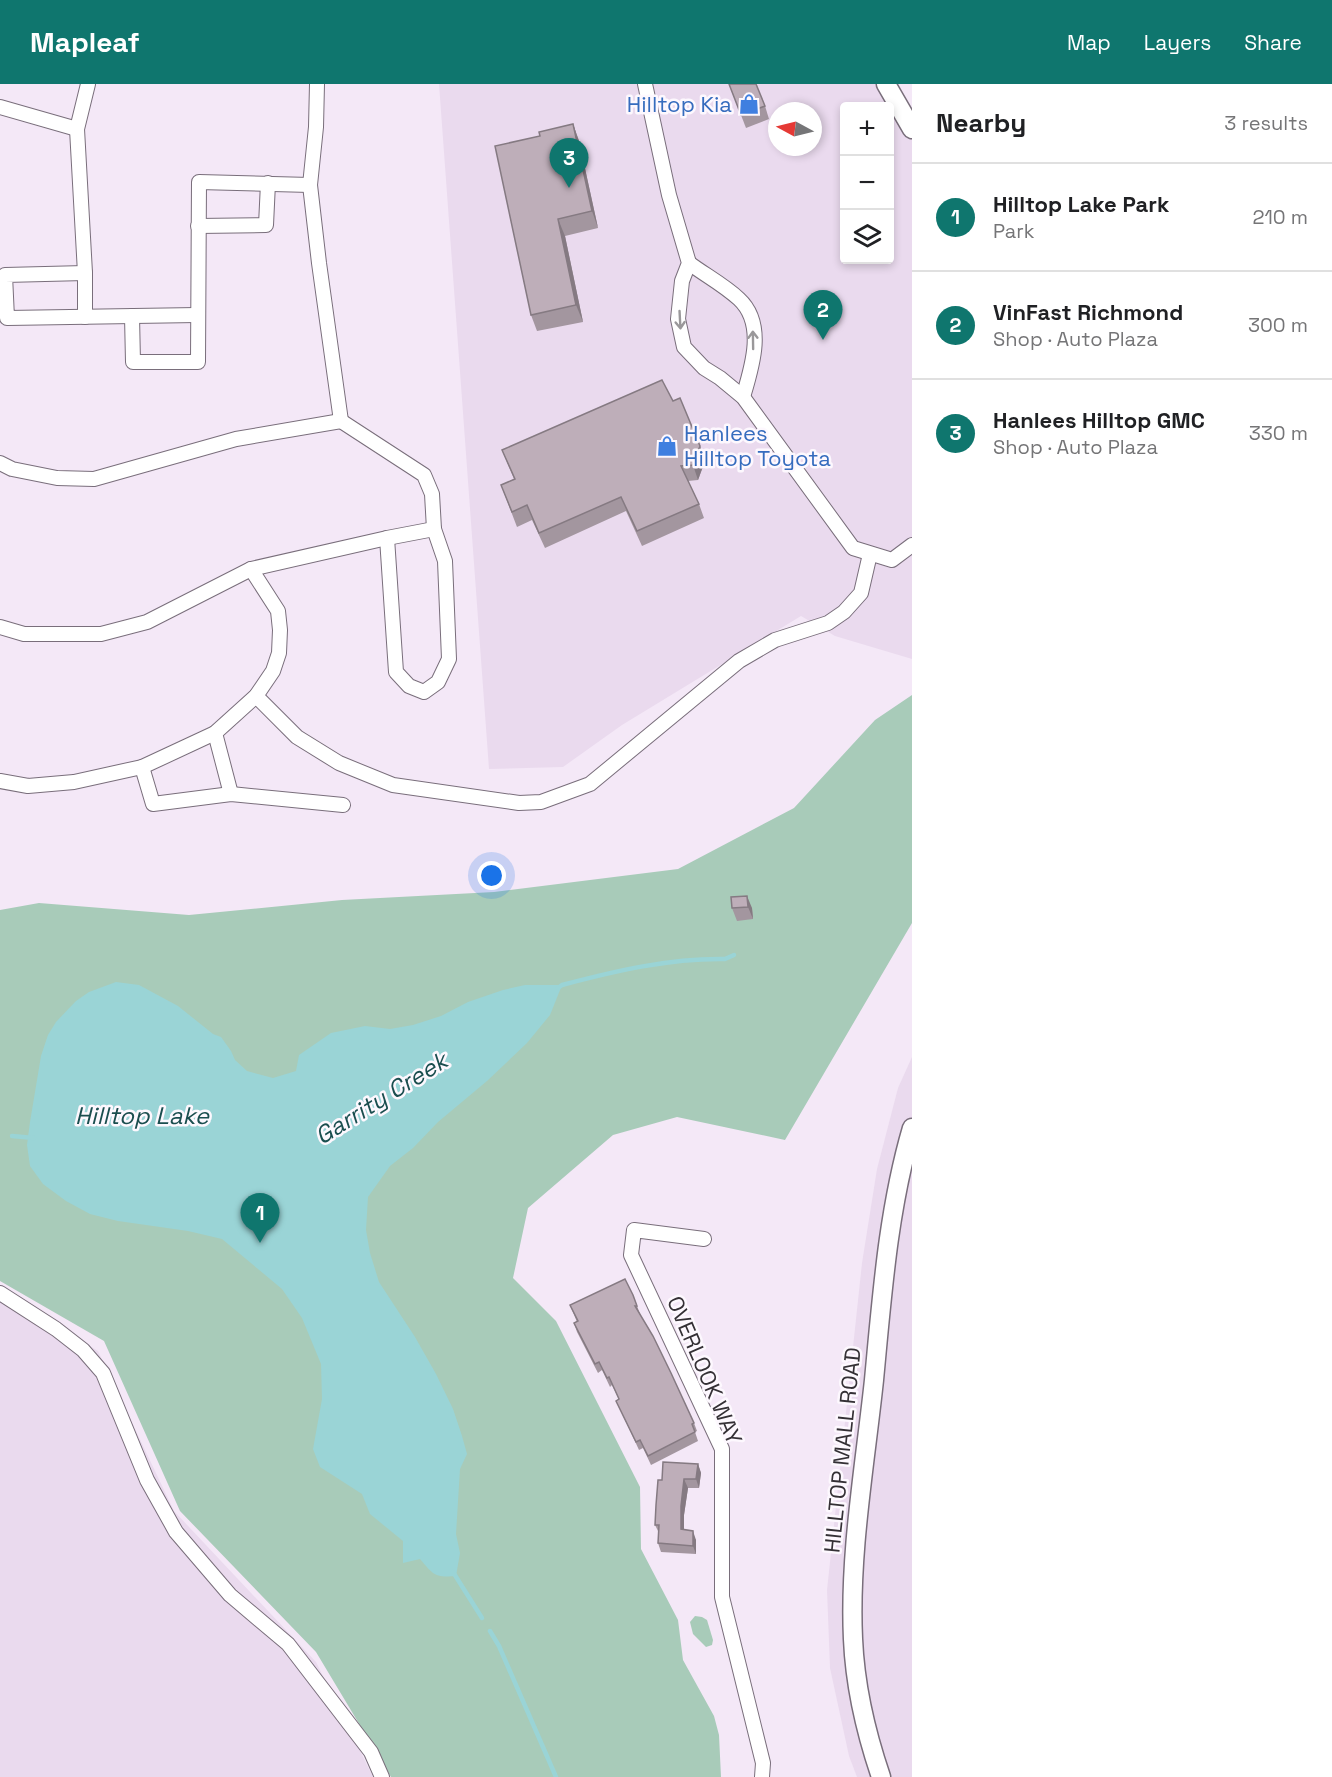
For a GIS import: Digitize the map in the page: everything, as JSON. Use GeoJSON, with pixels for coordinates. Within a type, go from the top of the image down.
{"type":"FeatureCollection","features":[{"type":"Feature","properties":{"kind":"street"},"geometry":{"type":"LineString","coordinates":[[85,316],[85,273],[77,129],[88,84]]}},
{"type":"Feature","properties":{"kind":"street"},"geometry":{"type":"LineString","coordinates":[[317,84],[316,127],[310,185],[341,422]]}},
{"type":"Feature","properties":{"kind":"street"},"geometry":{"type":"LineString","coordinates":[[645,84],[669,195],[689,263],[682,281],[678,319],[684,347],[704,368],[743,397],[853,548],[892,561],[912,545]]}},
{"type":"Feature","properties":{"kind":"street"},"geometry":{"type":"LineString","coordinates":[[886,84],[912,129]]}},
{"type":"Feature","properties":{"kind":"street"},"geometry":{"type":"LineString","coordinates":[[0,107],[77,129]]}},
{"type":"Feature","properties":{"kind":"street"},"geometry":{"type":"LineString","coordinates":[[132,316],[133,362],[198,362],[199,182],[310,185]]}},
{"type":"Feature","properties":{"kind":"street"},"geometry":{"type":"LineString","coordinates":[[198,226],[266,225],[268,183]]}},
{"type":"Feature","properties":{"kind":"street"},"geometry":{"type":"LineString","coordinates":[[689,263],[740,300],[750,312],[754,336],[753,364],[743,397]]}},
{"type":"Feature","properties":{"kind":"street"},"geometry":{"type":"LineString","coordinates":[[85,273],[5,275],[7,318],[197,315]]}},
{"type":"Feature","properties":{"kind":"street"},"geometry":{"type":"LineString","coordinates":[[0,463],[12,469],[57,478],[94,479],[236,439],[341,422],[424,475],[432,494],[434,529],[445,561],[449,659],[438,682],[424,692],[409,686],[396,672],[387,538]]}},
{"type":"Feature","properties":{"kind":"street"},"geometry":{"type":"LineString","coordinates":[[0,627],[24,634],[101,634],[147,622],[251,569],[434,529]]}},
{"type":"Feature","properties":{"kind":"street"},"geometry":{"type":"LineString","coordinates":[[256,696],[297,737],[339,763],[393,785],[519,802],[541,802],[590,784],[739,661],[775,640],[828,622],[844,612],[861,593],[870,554]]}},
{"type":"Feature","properties":{"kind":"street"},"geometry":{"type":"LineString","coordinates":[[0,781],[28,786],[74,782],[142,767],[215,733],[256,696],[273,671],[279,653],[278,611],[251,569]]}},
{"type":"Feature","properties":{"kind":"street"},"geometry":{"type":"LineString","coordinates":[[215,733],[231,794]]}},
{"type":"Feature","properties":{"kind":"street"},"geometry":{"type":"LineString","coordinates":[[142,767],[153,804],[231,794],[343,805]]}},
{"type":"Feature","properties":{"kind":"street","name":"HILLTOP MALL ROAD"},"geometry":{"type":"LineString","coordinates":[[881,1777],[867,1729],[858,1686],[853,1641],[853,1583],[888,1241],[901,1169],[912,1128]]}},
{"type":"Feature","properties":{"kind":"street","name":"OVERLOOK WAY"},"geometry":{"type":"LineString","coordinates":[[704,1239],[634,1230],[631,1255],[722,1449],[722,1597],[763,1763],[762,1777]]}},
{"type":"Feature","properties":{"kind":"street"},"geometry":{"type":"LineString","coordinates":[[0,1293],[56,1329],[83,1350],[103,1373],[147,1480],[176,1532],[230,1595],[288,1644],[371,1752],[382,1777]]}},
{"type":"Feature","properties":{"kind":"shaded area"},"geometry":{"type":"Polygon","coordinates":[[[439,84],[881,84],[892,102],[840,102],[840,264],[894,264],[894,105],[912,133],[912,659],[835,636],[801,616],[622,725],[563,767],[489,769],[439,84]]]}},
{"type":"Feature","properties":{"kind":"shaded area"},"geometry":{"type":"Polygon","coordinates":[[[912,695],[912,923],[785,1140],[677,1117],[613,1135],[528,1208],[513,1278],[556,1321],[640,1487],[641,1549],[678,1620],[683,1660],[714,1716],[719,1735],[721,1777],[391,1777],[316,1652],[180,1511],[104,1341],[0,1281],[0,910],[39,903],[189,915],[342,900],[494,892],[678,869],[794,808],[875,720],[912,695]]]}},
{"type":"Feature","properties":{"kind":"shaded area"},"geometry":{"type":"Polygon","coordinates":[[[912,1057],[912,1777],[857,1777],[849,1756],[830,1668],[827,1590],[862,1263],[877,1169],[898,1088],[912,1057]]]}},
{"type":"Feature","properties":{"kind":"shaded area"},"geometry":{"type":"Polygon","coordinates":[[[0,1291],[98,1351],[174,1511],[316,1662],[373,1777],[0,1777],[0,1291]]]}},
{"type":"Feature","properties":{"kind":"shaded area"},"geometry":{"type":"Polygon","coordinates":[[[695,1616],[707,1620],[713,1640],[712,1645],[706,1647],[693,1634],[690,1622],[695,1616]]]}},
{"type":"Feature","properties":{"kind":"water","name":"Hilltop Lake"},"geometry":{"type":"Polygon","coordinates":[[[116,982],[139,985],[178,1006],[213,1034],[221,1037],[235,1060],[247,1071],[273,1078],[296,1071],[299,1055],[331,1033],[365,1026],[390,1029],[413,1025],[503,990],[525,985],[562,985],[550,1015],[527,1043],[487,1081],[438,1122],[413,1148],[390,1166],[368,1197],[366,1230],[379,1282],[436,1374],[453,1409],[467,1454],[460,1469],[456,1534],[460,1553],[456,1576],[435,1574],[420,1559],[403,1563],[403,1541],[370,1514],[362,1494],[320,1467],[313,1449],[322,1399],[321,1364],[302,1318],[282,1289],[222,1239],[90,1214],[66,1201],[43,1184],[30,1166],[27,1145],[30,1122],[41,1056],[48,1035],[56,1022],[76,1001],[89,992],[116,982]]]}},
{"type":"Feature","properties":{"kind":"building"},"geometry":{"type":"Polygon","coordinates":[[[729,84],[756,84],[765,106],[741,115],[729,84]]]}},
{"type":"Feature","properties":{"kind":"building"},"geometry":{"type":"Polygon","coordinates":[[[573,124],[592,211],[558,219],[576,305],[531,315],[495,146],[540,136],[539,132],[573,124]]]}},
{"type":"Feature","properties":{"kind":"building"},"geometry":{"type":"Polygon","coordinates":[[[662,380],[673,401],[680,398],[700,446],[693,465],[681,466],[699,504],[637,531],[621,497],[539,533],[527,505],[512,512],[501,485],[515,479],[502,450],[662,380]]]}},
{"type":"Feature","properties":{"kind":"building"},"geometry":{"type":"Polygon","coordinates":[[[747,896],[748,907],[732,908],[731,897],[747,896]]]}},
{"type":"Feature","properties":{"kind":"building"},"geometry":{"type":"Polygon","coordinates":[[[625,1279],[637,1306],[635,1306],[653,1336],[694,1423],[692,1424],[695,1432],[648,1456],[640,1440],[636,1442],[616,1401],[619,1399],[609,1377],[607,1378],[599,1362],[595,1364],[574,1323],[578,1321],[570,1305],[625,1279]]]}},
{"type":"Feature","properties":{"kind":"building"},"geometry":{"type":"Polygon","coordinates":[[[663,1462],[698,1464],[696,1479],[684,1479],[681,1506],[681,1529],[693,1531],[693,1546],[658,1543],[659,1525],[655,1525],[656,1505],[658,1480],[662,1480],[663,1462]]]}},
{"type":"Feature","properties":{"kind":"waterway","name":"Garrity Creek"},"geometry":{"type":"LineString","coordinates":[[558,988],[562,985],[643,966],[725,959],[734,955]]}},
{"type":"Feature","properties":{"kind":"waterway","name":"Garrity Creek"},"geometry":{"type":"LineString","coordinates":[[12,1136],[34,1138]]}},
{"type":"Feature","properties":{"kind":"waterway"},"geometry":{"type":"LineString","coordinates":[[453,1572],[482,1618]]}},
{"type":"Feature","properties":{"kind":"waterway"},"geometry":{"type":"LineString","coordinates":[[490,1631],[499,1646],[556,1777]]}},
{"type":"Feature","properties":{"kind":"place","name":"Hilltop Kia"},"geometry":{"type":"Point","coordinates":[749,104]}},
{"type":"Feature","properties":{"kind":"place","name":"Hanlees Hilltop GMC"},"geometry":{"type":"Point","coordinates":[569,188]}},
{"type":"Feature","properties":{"kind":"place","name":"VinFast Richmond"},"geometry":{"type":"Point","coordinates":[823,340]}},
{"type":"Feature","properties":{"kind":"place","name":"Hanlees Hilltop Toyota"},"geometry":{"type":"Point","coordinates":[667,446]}},
{"type":"Feature","properties":{"kind":"place","name":"Hilltop Lake Park"},"geometry":{"type":"Point","coordinates":[260,1243]}}]}
